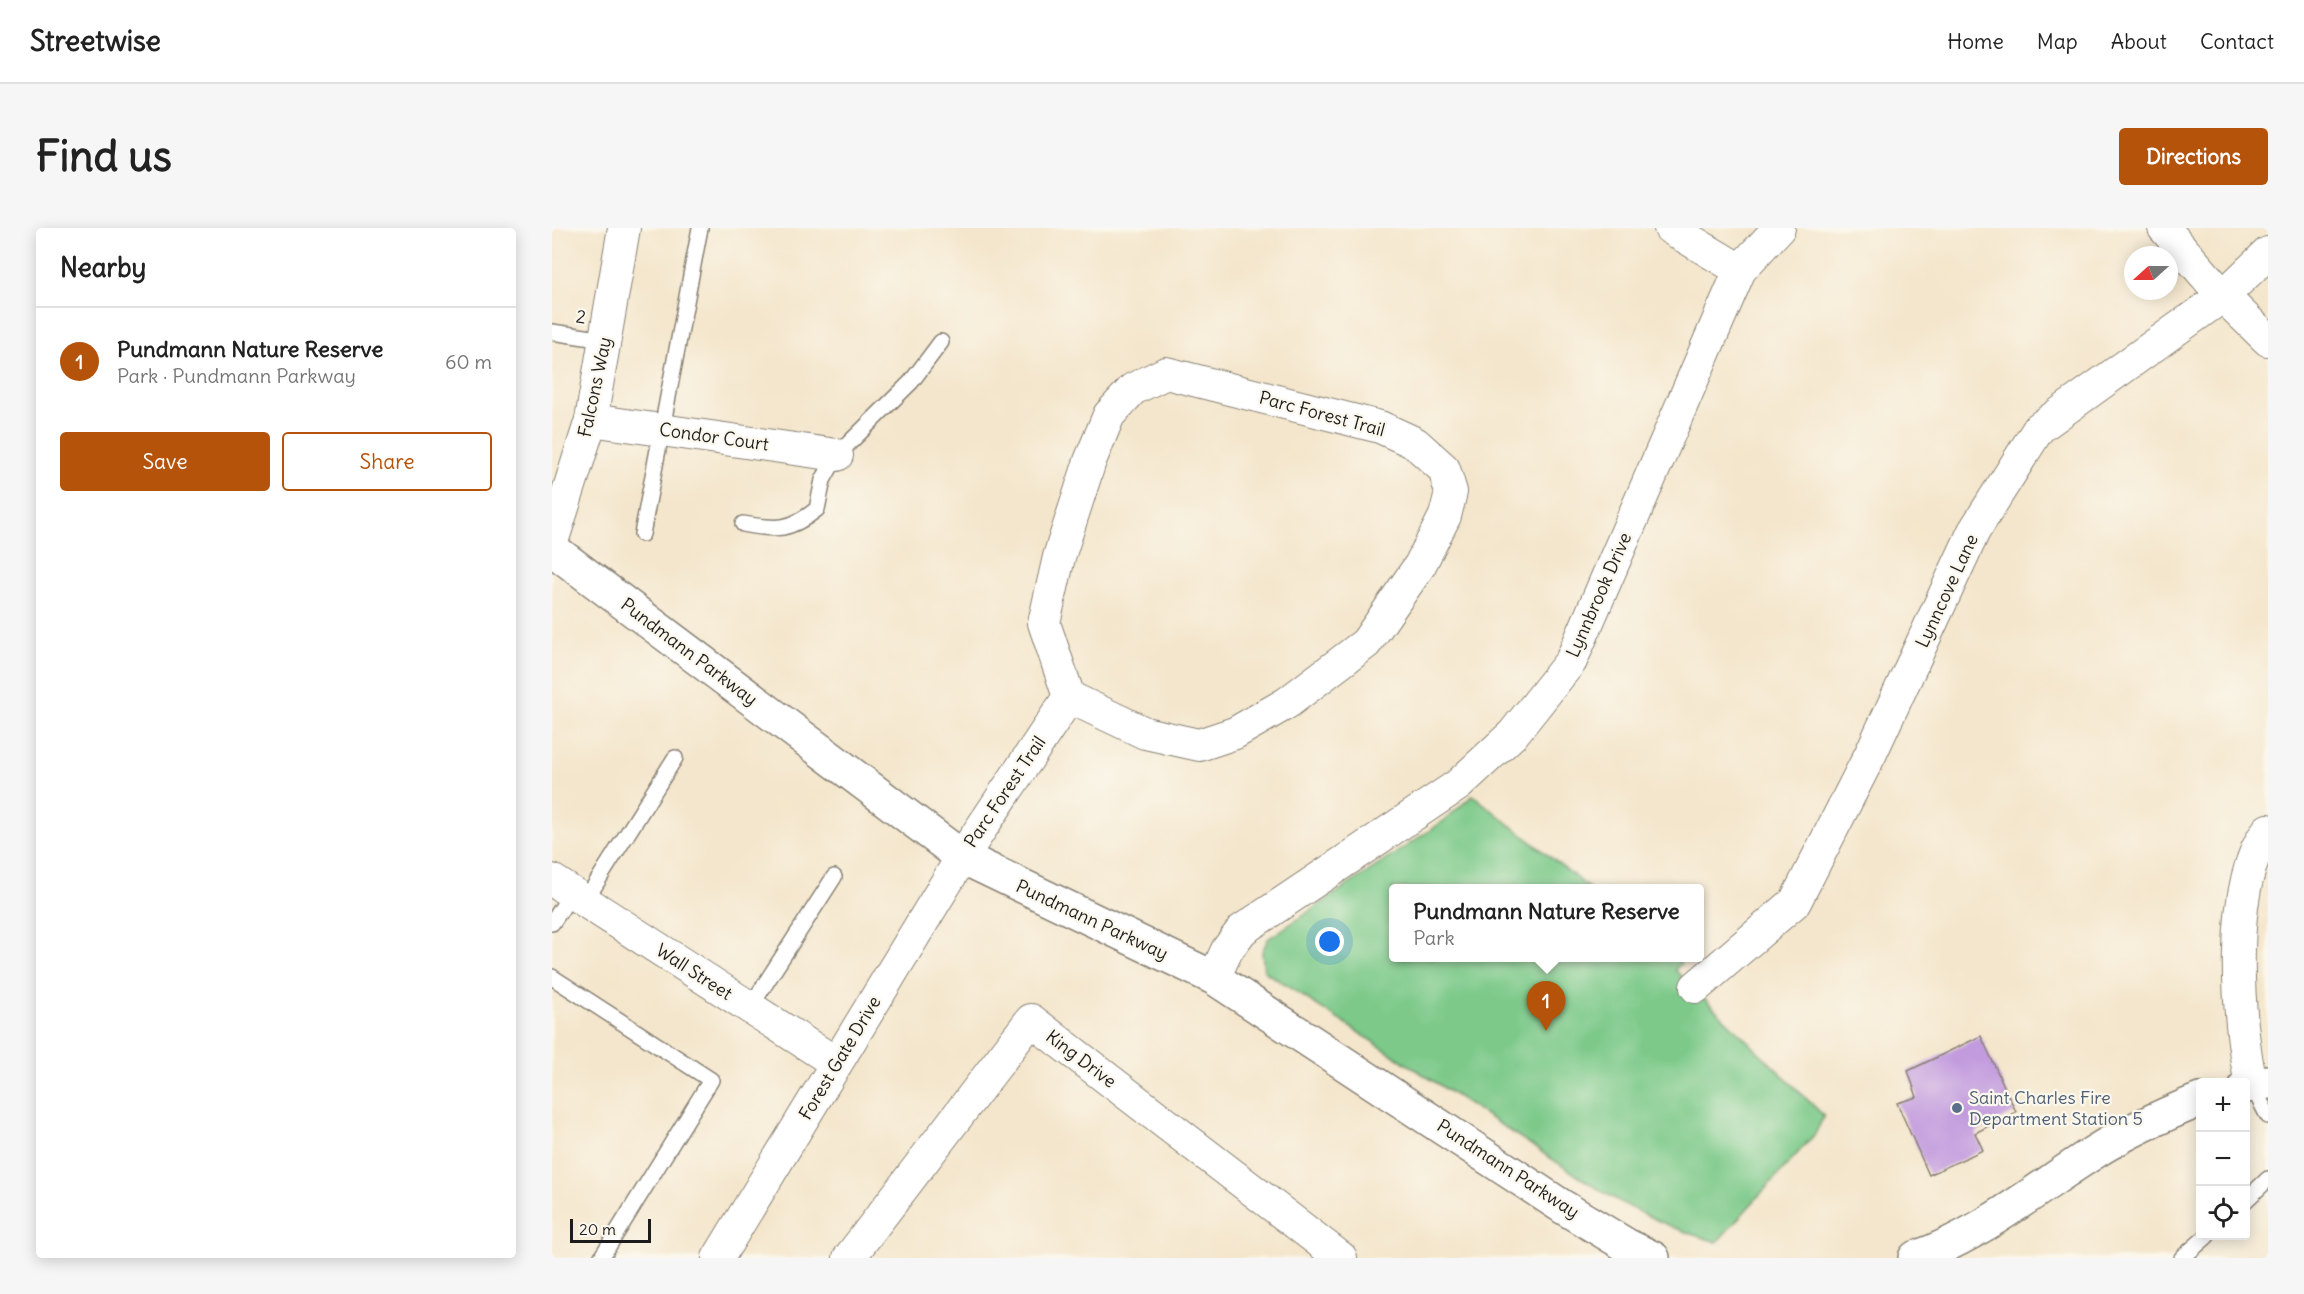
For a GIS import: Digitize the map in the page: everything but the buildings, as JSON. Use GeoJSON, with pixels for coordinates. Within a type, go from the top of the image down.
{"type":"FeatureCollection","features":[{"type":"Feature","properties":{"kind":"street","name":"Falcons Way"},"geometry":{"type":"LineString","coordinates":[[552,542],[591,420],[624,228]]}},
{"type":"Feature","properties":{"kind":"street"},"geometry":{"type":"LineString","coordinates":[[1670,228],[1740,270]]}},
{"type":"Feature","properties":{"kind":"street","name":"Lynnbrook Drive"},"geometry":{"type":"LineString","coordinates":[[1214,978],[1227,950],[1242,930],[1458,785],[1513,734],[1571,661],[1740,270],[1779,228]]}},
{"type":"Feature","properties":{"kind":"street"},"geometry":{"type":"LineString","coordinates":[[2164,228],[2223,296],[2268,340]]}},
{"type":"Feature","properties":{"kind":"street","name":"Lynncove Lane"},"geometry":{"type":"LineString","coordinates":[[1696,987],[1795,902],[1871,753],[1974,531],[2039,428],[2223,296],[2268,253]]}},
{"type":"Feature","properties":{"kind":"street","name":"Parc Forest Trail"},"geometry":{"type":"LineString","coordinates":[[1166,373],[1380,427],[1415,443],[1444,469],[1451,492],[1445,516],[1420,565],[1366,643],[1287,703],[1235,733],[1199,745],[1145,733],[1069,697],[1044,623],[1059,557],[1090,461],[1109,416],[1133,389],[1166,373]]}},
{"type":"Feature","properties":{"kind":"street","name":"Condor Court"},"geometry":{"type":"LineString","coordinates":[[591,420],[837,456]]}},
{"type":"Feature","properties":{"kind":"street","name":"Pundmann Parkway"},"geometry":{"type":"LineString","coordinates":[[552,549],[962,857],[1214,978],[1563,1207],[1626,1245],[1653,1258]]}},
{"type":"Feature","properties":{"kind":"street","name":"Parc Forest Trail"},"geometry":{"type":"LineString","coordinates":[[962,857],[1069,697]]}},
{"type":"Feature","properties":{"kind":"street"},"geometry":{"type":"LineString","coordinates":[[2255,1084],[2245,1056],[2238,930],[2256,847],[2268,830]]}},
{"type":"Feature","properties":{"kind":"street","name":"Forest Gate Drive"},"geometry":{"type":"LineString","coordinates":[[718,1258],[962,857]]}},
{"type":"Feature","properties":{"kind":"street","name":"Wall Street"},"geometry":{"type":"LineString","coordinates":[[570,891],[836,1064]]}},
{"type":"Feature","properties":{"kind":"street","name":"King Drive"},"geometry":{"type":"LineString","coordinates":[[849,1258],[1030,1020],[1341,1258]]}},
{"type":"Feature","properties":{"kind":"street"},"geometry":{"type":"LineString","coordinates":[[1915,1258],[1931,1253],[2012,1207],[2115,1140],[2156,1118],[2196,1102]]}},
{"type":"Feature","properties":{"kind":"lane"},"geometry":{"type":"LineString","coordinates":[[642,534],[700,228]]}},
{"type":"Feature","properties":{"kind":"lane","name":"2"},"geometry":{"type":"LineString","coordinates":[[552,332],[605,340]]}},
{"type":"Feature","properties":{"kind":"lane"},"geometry":{"type":"LineString","coordinates":[[743,524],[785,529],[802,521],[817,509],[823,480],[837,456],[911,382],[941,342]]}},
{"type":"Feature","properties":{"kind":"lane"},"geometry":{"type":"LineString","coordinates":[[552,923],[570,891],[675,758]]}},
{"type":"Feature","properties":{"kind":"lane"},"geometry":{"type":"LineString","coordinates":[[749,1009],[834,877]]}},
{"type":"Feature","properties":{"kind":"lane"},"geometry":{"type":"LineString","coordinates":[[552,977],[711,1080],[602,1258]]}},
{"type":"Feature","properties":{"kind":"lane"},"geometry":{"type":"LineString","coordinates":[[2255,1084],[2268,1116]]}},
{"type":"Feature","properties":{"kind":"lane"},"geometry":{"type":"LineString","coordinates":[[2250,1196],[2268,1179]]}},
{"type":"Feature","properties":{"kind":"lane"},"geometry":{"type":"LineString","coordinates":[[2182,1258],[2202,1240]]}},
{"type":"Feature","properties":{"kind":"green space"},"geometry":{"type":"Polygon","coordinates":[[[1473,795],[1584,884],[1389,884],[1389,962],[1680,962],[1675,970],[1824,1116],[1815,1134],[1717,1242],[1657,1220],[1604,1192],[1264,971],[1262,952],[1268,939],[1445,820],[1473,795]]]}},
{"type":"Feature","properties":{"kind":"place","name":"Pundmann Nature Reserve"},"geometry":{"type":"Point","coordinates":[1546,1031]}},
{"type":"Feature","properties":{"kind":"place","name":"Saint Charles Fire Department Station 5"},"geometry":{"type":"Point","coordinates":[1957,1108]}}]}
